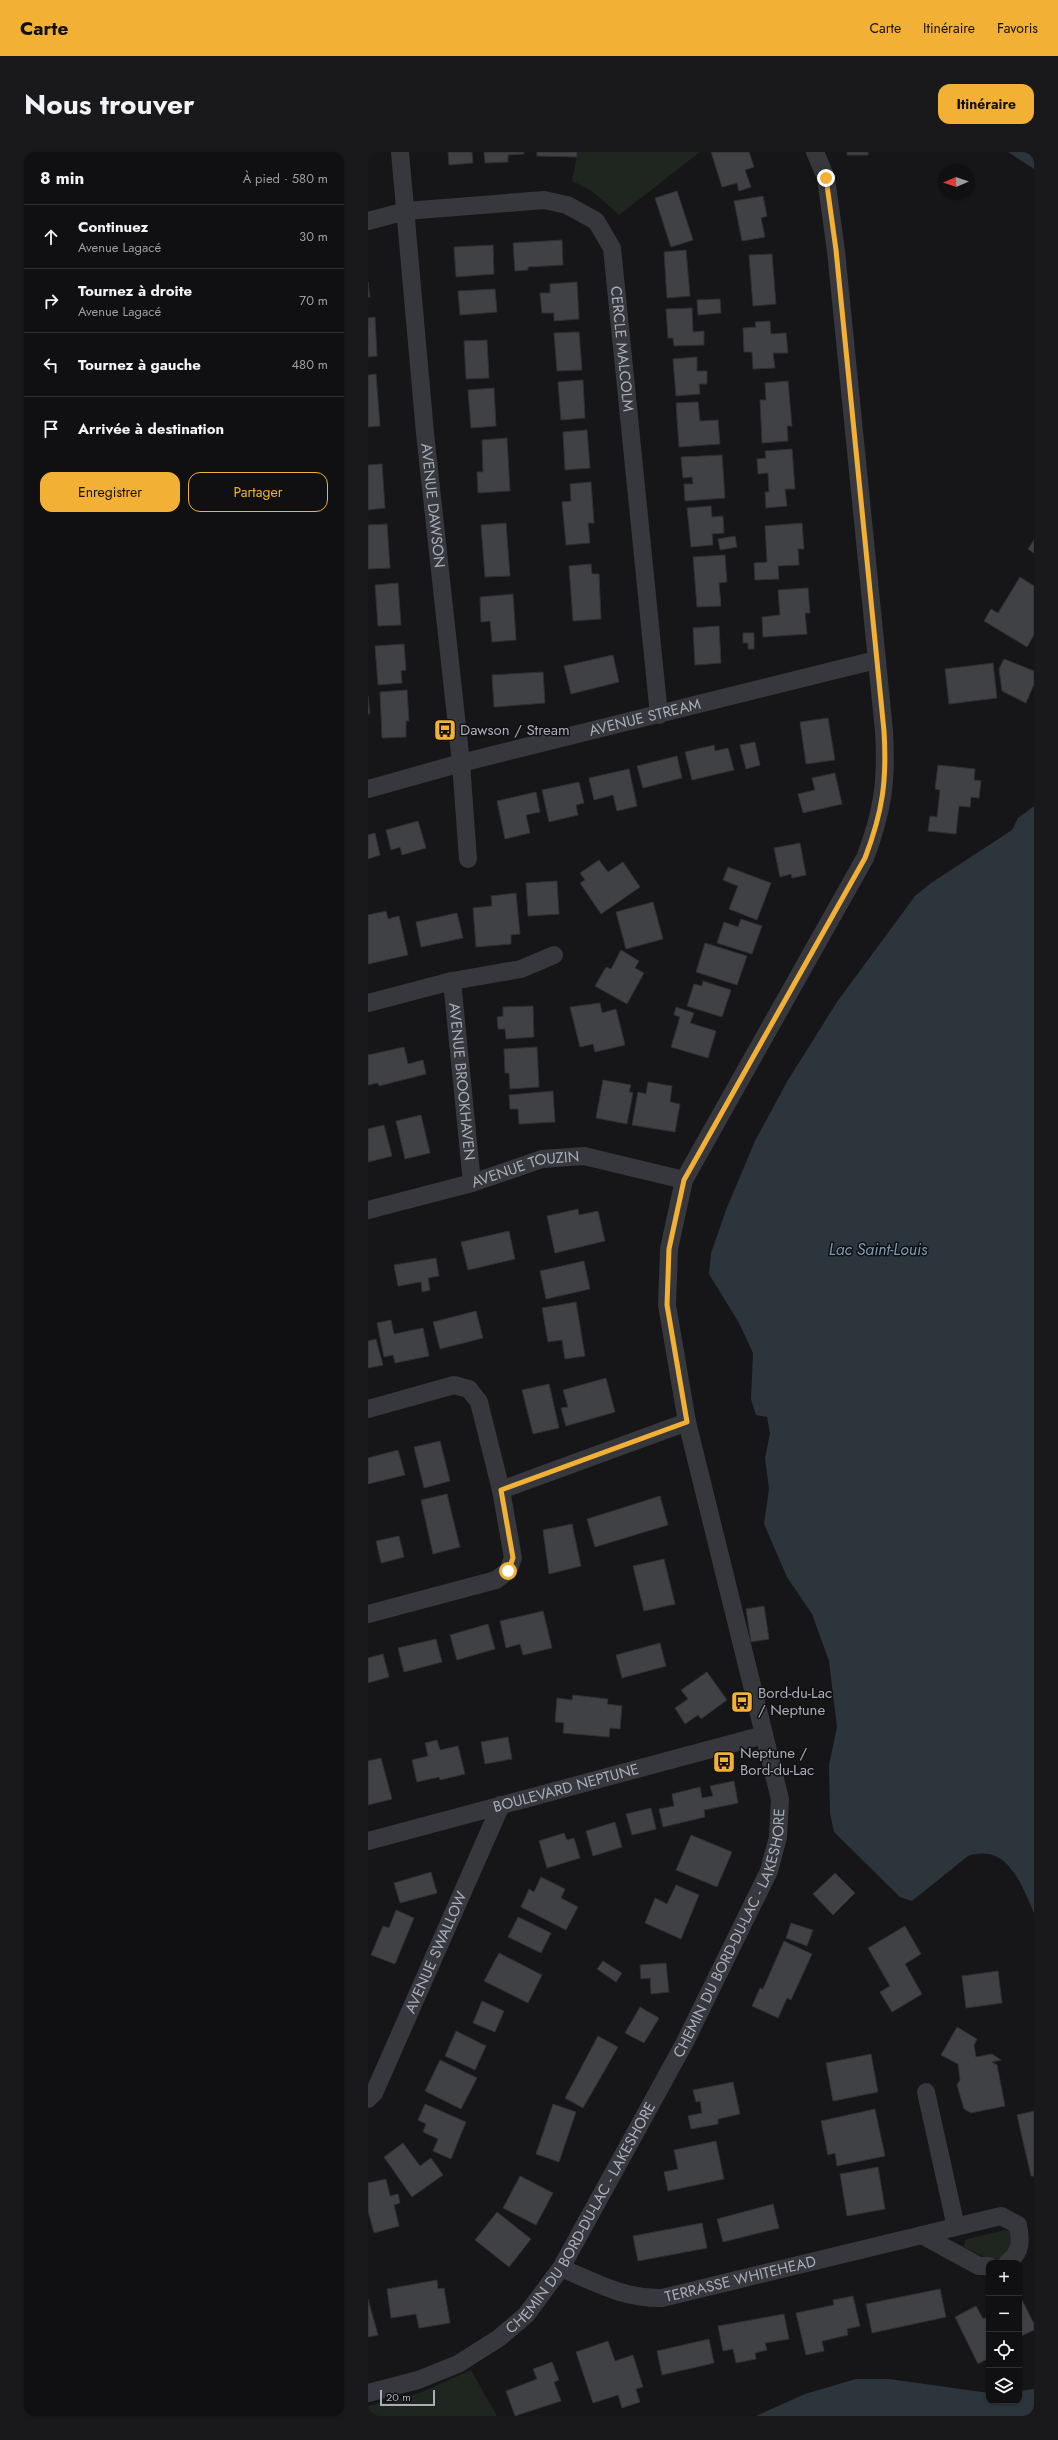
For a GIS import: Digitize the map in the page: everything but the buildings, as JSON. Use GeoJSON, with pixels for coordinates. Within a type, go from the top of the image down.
{"type":"FeatureCollection","features":[{"type":"Feature","properties":{"kind":"street","name":"AVENUE DAWSON"},"geometry":{"type":"LineString","coordinates":[[400,152],[426,437],[461,763],[468,859]]}},
{"type":"Feature","properties":{"kind":"street","name":"CHEMIN DU BORD-DU-LAC - LAKESHORE"},"geometry":{"type":"LineString","coordinates":[[368,2392],[418,2380],[458,2364],[499,2338],[526,2315],[561,2268],[684,2044],[769,1871],[778,1837],[780,1798],[687,1422],[667,1305],[669,1249],[684,1180],[865,858],[876,830],[883,800],[886,766],[831,208],[826,178],[815,152]]}},
{"type":"Feature","properties":{"kind":"street","name":"CERCLE MALCOLM"},"geometry":{"type":"LineString","coordinates":[[368,221],[406,211],[544,200],[567,205],[596,221],[612,248],[659,715]]}},
{"type":"Feature","properties":{"kind":"street","name":"AVENUE STREAM"},"geometry":{"type":"LineString","coordinates":[[368,789],[461,763],[876,660]]}},
{"type":"Feature","properties":{"kind":"street","name":"AVENUE BROOKHAVEN"},"geometry":{"type":"LineString","coordinates":[[368,1003],[452,981],[521,968],[554,955]]}},
{"type":"Feature","properties":{"kind":"street","name":"AVENUE BROOKHAVEN"},"geometry":{"type":"LineString","coordinates":[[452,981],[472,1183]]}},
{"type":"Feature","properties":{"kind":"street","name":"AVENUE TOUZIN"},"geometry":{"type":"LineString","coordinates":[[368,1210],[472,1183],[542,1159],[584,1156],[684,1180]]}},
{"type":"Feature","properties":{"kind":"street"},"geometry":{"type":"LineString","coordinates":[[368,1409],[454,1386],[469,1389],[479,1402],[501,1490],[513,1558],[508,1571],[496,1580],[368,1614]]}},
{"type":"Feature","properties":{"kind":"street"},"geometry":{"type":"LineString","coordinates":[[501,1490],[687,1422]]}},
{"type":"Feature","properties":{"kind":"street","name":"BOULEVARD NEPTUNE"},"geometry":{"type":"LineString","coordinates":[[368,1841],[764,1735]]}},
{"type":"Feature","properties":{"kind":"street","name":"AVENUE SWALLOW"},"geometry":{"type":"LineString","coordinates":[[368,2099],[374,2093],[501,1805]]}},
{"type":"Feature","properties":{"kind":"street"},"geometry":{"type":"LineString","coordinates":[[926,2092],[956,2227]]}},
{"type":"Feature","properties":{"kind":"street","name":"TERRASSE WHITEHEAD"},"geometry":{"type":"LineString","coordinates":[[561,2268],[625,2295],[641,2299],[662,2298],[1001,2216],[1018,2225],[1021,2242],[1014,2258],[1011,2260]]}},
{"type":"Feature","properties":{"kind":"street"},"geometry":{"type":"LineString","coordinates":[[922,2235],[978,2266],[986,2266]]}},
{"type":"Feature","properties":{"kind":"shaded area"},"geometry":{"type":"Polygon","coordinates":[[[578,152],[700,152],[619,215],[592,191],[572,181],[578,152]]]}},
{"type":"Feature","properties":{"kind":"shaded area"},"geometry":{"type":"Polygon","coordinates":[[[1005,2230],[1011,2231],[1016,2239],[1002,2260],[991,2260],[964,2247],[965,2241],[1005,2230]]]}},
{"type":"Feature","properties":{"kind":"shaded area"},"geometry":{"type":"Polygon","coordinates":[[[471,2370],[497,2416],[368,2416],[368,2406],[420,2393],[471,2370]]]}},
{"type":"Feature","properties":{"kind":"water"},"geometry":{"type":"Polygon","coordinates":[[[1008,152],[1034,152],[1034,169],[1008,152]]]}},
{"type":"Feature","properties":{"kind":"water","name":"Lac Saint-Louis"},"geometry":{"type":"Polygon","coordinates":[[[1034,806],[1034,1913],[1024,1890],[1011,1869],[1003,1861],[993,1855],[982,1854],[968,1856],[912,1901],[900,1897],[834,1832],[830,1813],[829,1765],[837,1727],[829,1661],[812,1614],[787,1577],[764,1524],[769,1489],[765,1458],[770,1433],[767,1417],[756,1415],[751,1399],[753,1353],[739,1323],[709,1274],[711,1253],[726,1210],[755,1141],[788,1080],[837,1002],[915,896],[931,883],[1012,830],[1018,818],[1034,806]]]}},
{"type":"Feature","properties":{"kind":"water"},"geometry":{"type":"Polygon","coordinates":[[[856,2379],[889,2379],[986,2393],[986,2404],[1022,2404],[1022,2391],[1034,2389],[1034,2416],[756,2416],[805,2394],[856,2379]]]}},
{"type":"Feature","properties":{"kind":"place","name":"Dawson / Stream"},"geometry":{"type":"Point","coordinates":[445,730]}},
{"type":"Feature","properties":{"kind":"place","name":"Bord-du-Lac / Neptune"},"geometry":{"type":"Point","coordinates":[742,1702]}},
{"type":"Feature","properties":{"kind":"place","name":"Neptune / Bord-du-Lac"},"geometry":{"type":"Point","coordinates":[724,1762]}},
{"type":"Feature","properties":{"kind":"route"},"geometry":{"type":"LineString","coordinates":[[508,1571],[513,1558],[501,1490],[687,1422],[667,1305],[669,1249],[684,1180],[865,858],[876,830],[883,800],[886,766],[884,731],[858,488],[836,250],[826,178]]}}]}
